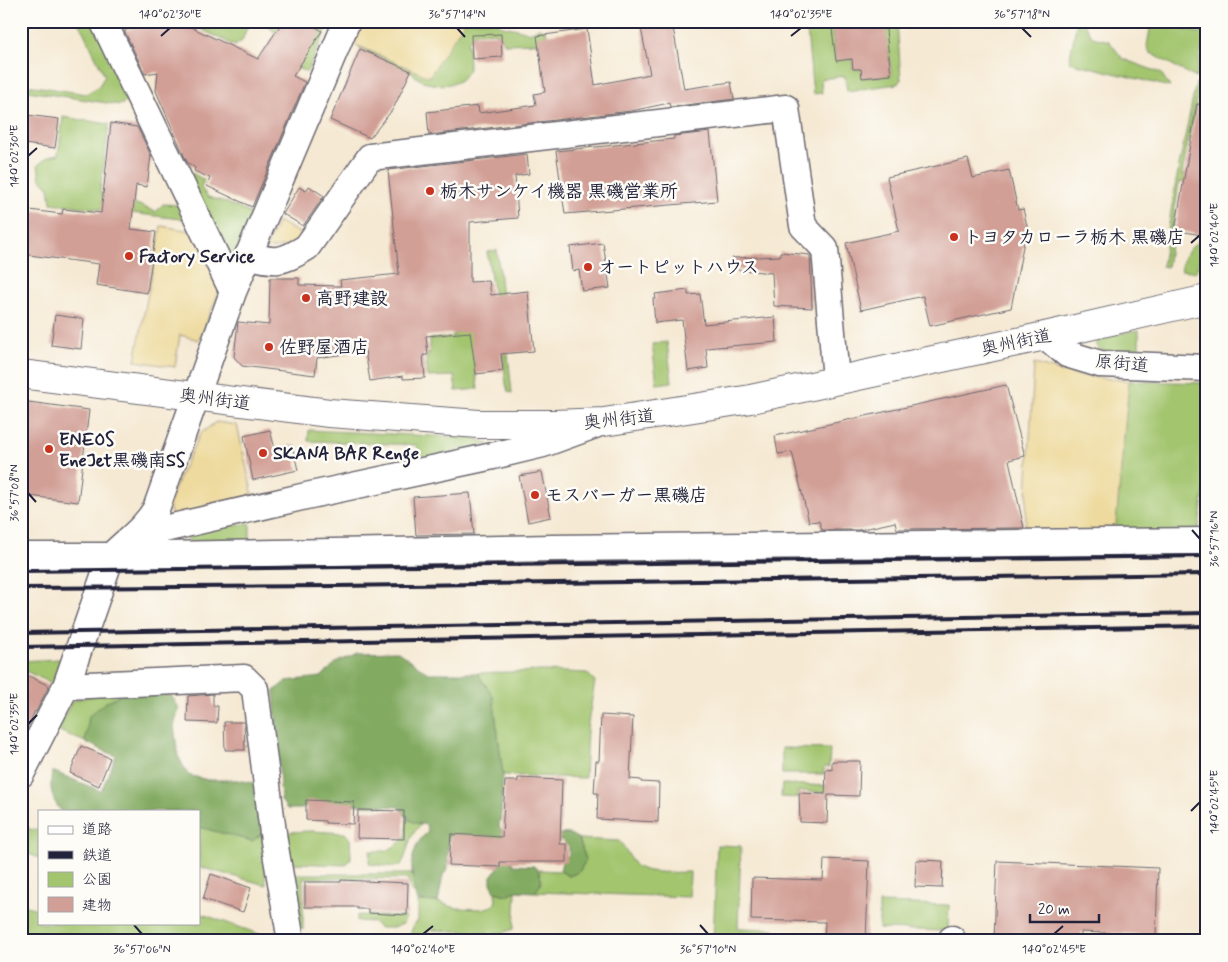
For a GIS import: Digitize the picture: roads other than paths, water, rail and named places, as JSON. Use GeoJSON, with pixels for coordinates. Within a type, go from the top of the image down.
{"type":"FeatureCollection","features":[{"type":"Feature","properties":{"kind":"main road","name":"奥州街道"},"geometry":{"type":"LineString","coordinates":[[21,374],[329,412],[480,424],[604,422],[751,399],[1207,299]]}},
{"type":"Feature","properties":{"kind":"street"},"geometry":{"type":"LineString","coordinates":[[103,21],[233,292]]}},
{"type":"Feature","properties":{"kind":"street"},"geometry":{"type":"LineString","coordinates":[[21,774],[66,686],[111,556],[134,536],[149,520],[156,509],[233,292],[274,199],[347,21]]}},
{"type":"Feature","properties":{"kind":"street"},"geometry":{"type":"LineString","coordinates":[[248,255],[269,262],[279,261],[295,255],[307,247],[370,157],[786,108],[803,226],[824,249],[836,380]]}},
{"type":"Feature","properties":{"kind":"street","name":"原街道"},"geometry":{"type":"LineString","coordinates":[[1045,336],[1067,354],[1100,364],[1207,368]]}},
{"type":"Feature","properties":{"kind":"street"},"geometry":{"type":"LineString","coordinates":[[134,536],[543,444],[604,422]]}},
{"type":"Feature","properties":{"kind":"street"},"geometry":{"type":"LineString","coordinates":[[21,556],[1207,541]]}},
{"type":"Feature","properties":{"kind":"street"},"geometry":{"type":"LineString","coordinates":[[66,686],[244,678],[254,688],[274,841],[291,941]]}},
{"type":"Feature","properties":{"kind":"railway"},"geometry":{"type":"LineString","coordinates":[[21,571],[1207,556]]}},
{"type":"Feature","properties":{"kind":"railway"},"geometry":{"type":"LineString","coordinates":[[21,588],[337,586],[1207,574]]}},
{"type":"Feature","properties":{"kind":"railway"},"geometry":{"type":"LineString","coordinates":[[21,633],[1207,613]]}},
{"type":"Feature","properties":{"kind":"railway"},"geometry":{"type":"LineString","coordinates":[[21,647],[1207,626]]}},
{"type":"Feature","properties":{"kind":"place","name":"栃木サンケイ機器 黒磯営業所"},"geometry":{"type":"Point","coordinates":[430,191]}},
{"type":"Feature","properties":{"kind":"place","name":"トヨタカローラ栃木 黒磯店"},"geometry":{"type":"Point","coordinates":[954,237]}},
{"type":"Feature","properties":{"kind":"place","name":"Factory Service"},"geometry":{"type":"Point","coordinates":[129,256]}},
{"type":"Feature","properties":{"kind":"place","name":"オートピットハウス"},"geometry":{"type":"Point","coordinates":[588,267]}},
{"type":"Feature","properties":{"kind":"place","name":"高野建設"},"geometry":{"type":"Point","coordinates":[306,298]}},
{"type":"Feature","properties":{"kind":"place","name":"佐野屋酒店"},"geometry":{"type":"Point","coordinates":[269,347]}},
{"type":"Feature","properties":{"kind":"place","name":"ENEOS EneJet黒磯南SS"},"geometry":{"type":"Point","coordinates":[49,449]}},
{"type":"Feature","properties":{"kind":"place","name":"SKANA BAR Renge"},"geometry":{"type":"Point","coordinates":[263,453]}},
{"type":"Feature","properties":{"kind":"place","name":"モスバーガー黒磯店"},"geometry":{"type":"Point","coordinates":[535,495]}}]}
